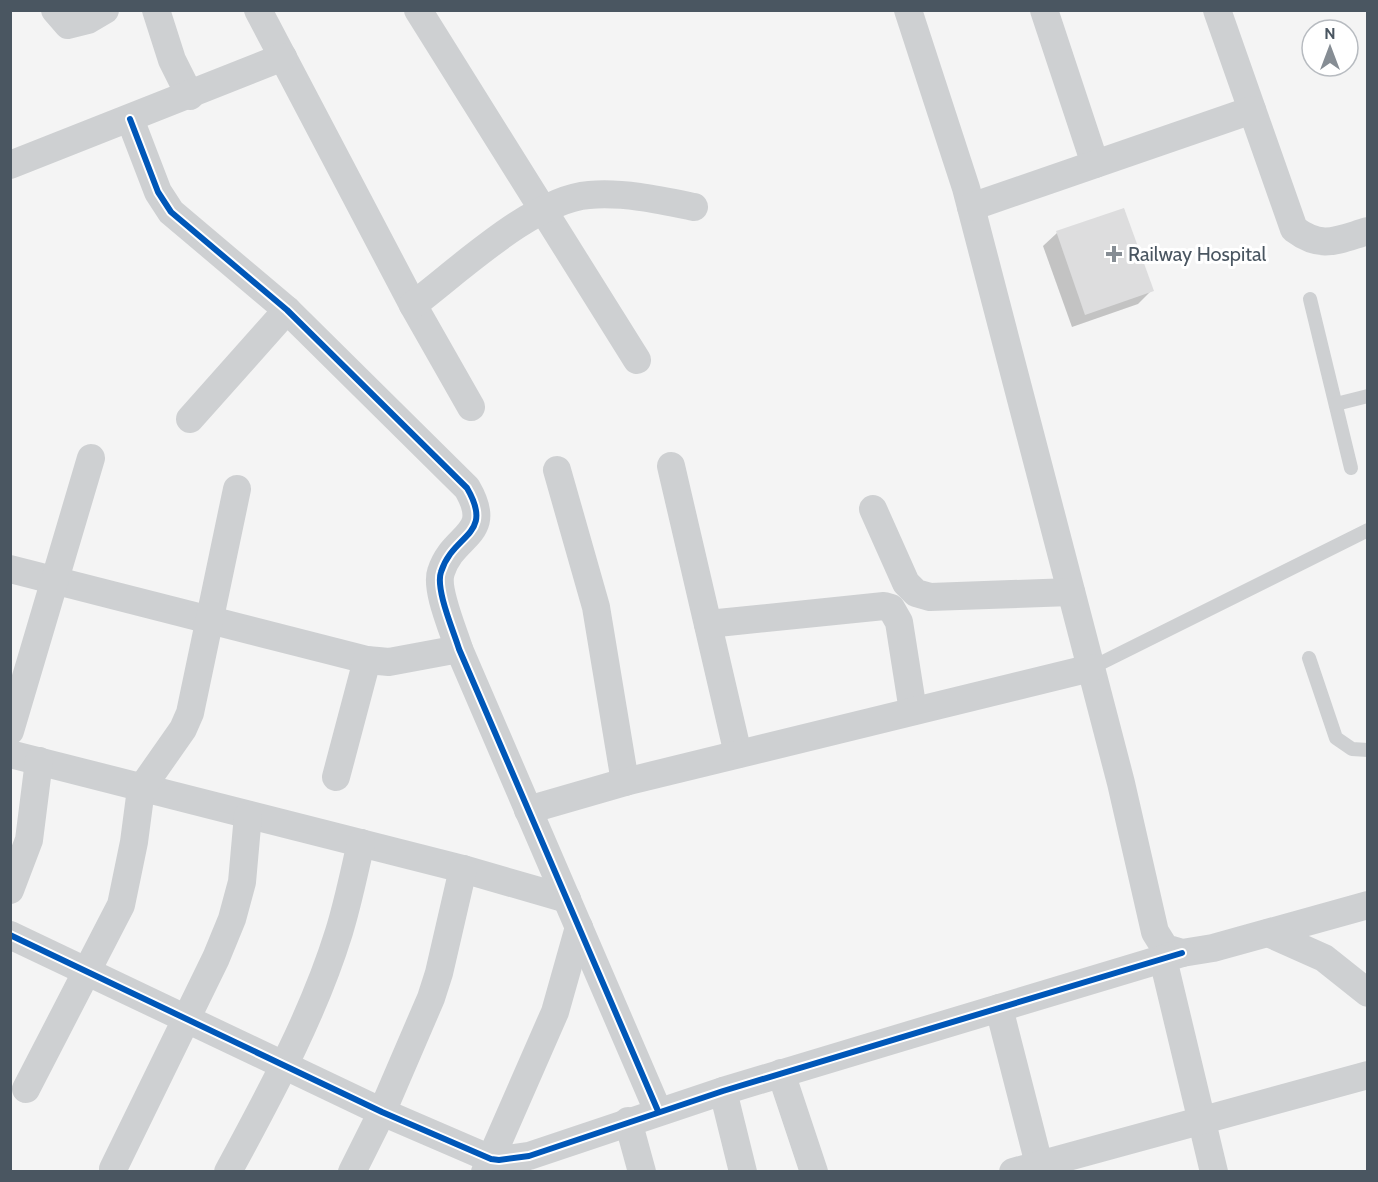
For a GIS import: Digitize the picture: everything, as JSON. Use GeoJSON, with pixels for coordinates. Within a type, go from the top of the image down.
{"type":"FeatureCollection","features":[{"type":"Feature","properties":{"kind":"street"},"geometry":{"type":"LineString","coordinates":[[55,10],[68,25],[88,20],[105,10]]}},
{"type":"Feature","properties":{"kind":"street"},"geometry":{"type":"LineString","coordinates":[[156,10],[172,60],[190,96]]}},
{"type":"Feature","properties":{"kind":"street"},"geometry":{"type":"LineString","coordinates":[[258,10],[413,305],[471,407]]}},
{"type":"Feature","properties":{"kind":"street"},"geometry":{"type":"LineString","coordinates":[[418,10],[636,360]]}},
{"type":"Feature","properties":{"kind":"street"},"geometry":{"type":"LineString","coordinates":[[908,10],[971,207],[1091,668],[1155,932],[1173,956],[1202,1120],[1214,1172]]}},
{"type":"Feature","properties":{"kind":"street"},"geometry":{"type":"LineString","coordinates":[[1044,10],[1095,164]]}},
{"type":"Feature","properties":{"kind":"street"},"geometry":{"type":"LineString","coordinates":[[1217,10],[1294,229],[1308,239],[1328,243],[1368,231]]}},
{"type":"Feature","properties":{"kind":"street"},"geometry":{"type":"LineString","coordinates":[[10,165],[190,96],[283,57]]}},
{"type":"Feature","properties":{"kind":"street"},"geometry":{"type":"LineString","coordinates":[[971,207],[1252,110]]}},
{"type":"Feature","properties":{"kind":"street"},"geometry":{"type":"LineString","coordinates":[[130,119],[158,192],[171,212],[286,310],[467,488],[473,498],[477,523],[473,532],[450,553],[440,574],[442,594],[459,650],[658,1111]]}},
{"type":"Feature","properties":{"kind":"street"},"geometry":{"type":"LineString","coordinates":[[413,305],[542,210],[559,201],[589,195],[651,198],[694,207]]}},
{"type":"Feature","properties":{"kind":"street"},"geometry":{"type":"LineString","coordinates":[[190,419],[286,310]]}},
{"type":"Feature","properties":{"kind":"street"},"geometry":{"type":"LineString","coordinates":[[10,731],[92,458]]}},
{"type":"Feature","properties":{"kind":"street"},"geometry":{"type":"LineString","coordinates":[[671,466],[738,754]]}},
{"type":"Feature","properties":{"kind":"street"},"geometry":{"type":"LineString","coordinates":[[557,470],[596,607],[625,782]]}},
{"type":"Feature","properties":{"kind":"street"},"geometry":{"type":"LineString","coordinates":[[26,1089],[122,905],[141,789],[183,729],[211,621],[237,489]]}},
{"type":"Feature","properties":{"kind":"street"},"geometry":{"type":"LineString","coordinates":[[873,509],[906,583],[916,593],[930,597],[1071,592]]}},
{"type":"Feature","properties":{"kind":"street"},"geometry":{"type":"LineString","coordinates":[[10,569],[367,660],[389,662],[459,650]]}},
{"type":"Feature","properties":{"kind":"street"},"geometry":{"type":"LineString","coordinates":[[708,624],[884,606],[891,609],[898,622],[912,711]]}},
{"type":"Feature","properties":{"kind":"street"},"geometry":{"type":"LineString","coordinates":[[336,777],[367,660]]}},
{"type":"Feature","properties":{"kind":"street"},"geometry":{"type":"LineString","coordinates":[[528,810],[625,782],[1091,668]]}},
{"type":"Feature","properties":{"kind":"street"},"geometry":{"type":"LineString","coordinates":[[10,754],[463,869],[567,899]]}},
{"type":"Feature","properties":{"kind":"street"},"geometry":{"type":"LineString","coordinates":[[10,890],[29,840],[39,761]]}},
{"type":"Feature","properties":{"kind":"street"},"geometry":{"type":"LineString","coordinates":[[113,1169],[232,920],[242,882],[248,815]]}},
{"type":"Feature","properties":{"kind":"street"},"geometry":{"type":"LineString","coordinates":[[228,1172],[285,1066],[340,931],[361,843]]}},
{"type":"Feature","properties":{"kind":"street"},"geometry":{"type":"LineString","coordinates":[[352,1172],[382,1112],[439,973],[463,869]]}},
{"type":"Feature","properties":{"kind":"street"},"geometry":{"type":"LineString","coordinates":[[10,935],[488,1165],[500,1160],[529,1156],[658,1111],[1173,956],[1214,948],[1368,904]]}},
{"type":"Feature","properties":{"kind":"street"},"geometry":{"type":"LineString","coordinates":[[488,1165],[555,1012],[579,927]]}},
{"type":"Feature","properties":{"kind":"street"},"geometry":{"type":"LineString","coordinates":[[1268,933],[1324,958],[1368,993]]}},
{"type":"Feature","properties":{"kind":"street"},"geometry":{"type":"LineString","coordinates":[[999,1008],[1031,1169],[1368,1075]]}},
{"type":"Feature","properties":{"kind":"street"},"geometry":{"type":"LineString","coordinates":[[781,1073],[814,1172]]}},
{"type":"Feature","properties":{"kind":"street"},"geometry":{"type":"LineString","coordinates":[[723,1091],[743,1172]]}},
{"type":"Feature","properties":{"kind":"street"},"geometry":{"type":"LineString","coordinates":[[628,1121],[642,1172]]}},
{"type":"Feature","properties":{"kind":"lane"},"geometry":{"type":"LineString","coordinates":[[1310,299],[1351,468]]}},
{"type":"Feature","properties":{"kind":"lane"},"geometry":{"type":"LineString","coordinates":[[1336,404],[1368,396]]}},
{"type":"Feature","properties":{"kind":"lane"},"geometry":{"type":"LineString","coordinates":[[1091,668],[1368,530]]}},
{"type":"Feature","properties":{"kind":"lane"},"geometry":{"type":"LineString","coordinates":[[1309,658],[1336,738],[1352,749],[1368,750]]}},
{"type":"Feature","properties":{"kind":"building"},"geometry":{"type":"Polygon","coordinates":[[[1124,208],[1154,291],[1085,315],[1056,231],[1124,208]]]}},
{"type":"Feature","properties":{"kind":"cycle path"},"geometry":{"type":"LineString","coordinates":[[130,119],[158,192],[171,212],[287,310],[467,488],[476,516],[474,525],[454,549],[441,572],[441,589],[446,610],[459,649],[658,1111]]}},
{"type":"Feature","properties":{"kind":"cycle path"},"geometry":{"type":"LineString","coordinates":[[10,935],[382,1112],[491,1159],[499,1160],[529,1156],[723,1091],[1182,953]]}},
{"type":"Feature","properties":{"kind":"place","name":"Railway Hospital"},"geometry":{"type":"Point","coordinates":[1114,254]}}]}
